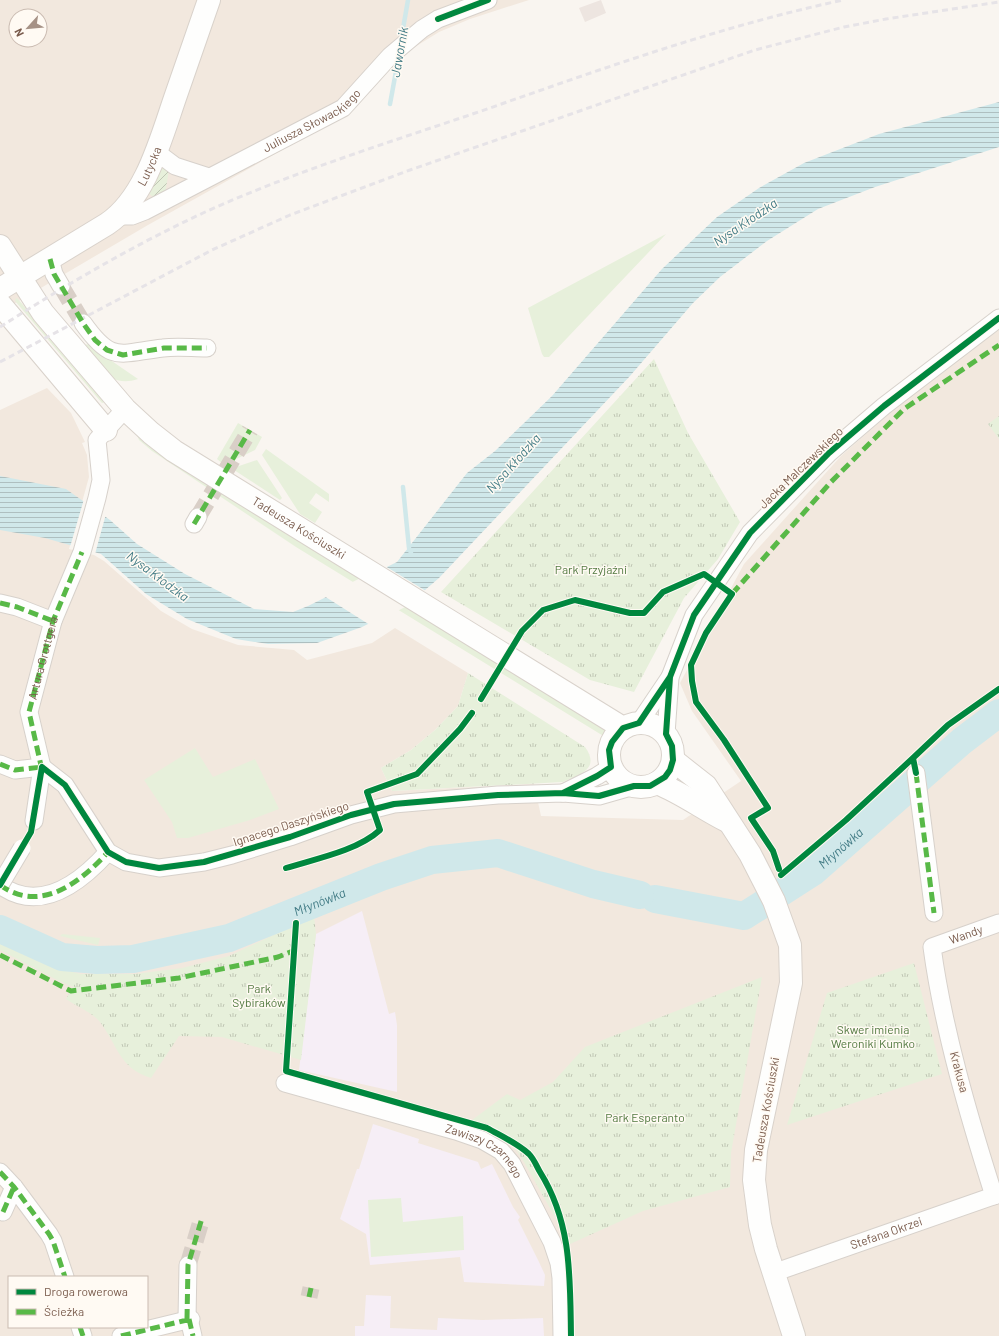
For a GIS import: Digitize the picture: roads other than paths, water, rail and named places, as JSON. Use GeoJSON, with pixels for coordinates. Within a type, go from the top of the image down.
{"type":"FeatureCollection","features":[{"type":"Feature","properties":{"kind":"street","name":"Lutycka"},"geometry":{"type":"LineString","coordinates":[[0,289],[118,216],[141,184],[155,152],[210,0]]}},
{"type":"Feature","properties":{"kind":"street","name":"Juliusza Słowackiego"},"geometry":{"type":"LineString","coordinates":[[118,216],[132,216],[145,211],[344,108],[390,56],[411,39],[438,19],[488,0]]}},
{"type":"Feature","properties":{"kind":"street"},"geometry":{"type":"LineString","coordinates":[[155,152],[175,166],[209,177]]}},
{"type":"Feature","properties":{"kind":"street","name":"Tadeusza Kościuszki"},"geometry":{"type":"LineString","coordinates":[[0,246],[43,313],[125,409],[151,433],[174,451],[425,608],[631,726]]}},
{"type":"Feature","properties":{"kind":"street"},"geometry":{"type":"LineString","coordinates":[[50,259],[54,274],[61,286]]}},
{"type":"Feature","properties":{"kind":"street"},"geometry":{"type":"LineString","coordinates":[[0,304],[106,430]]}},
{"type":"Feature","properties":{"kind":"street","name":"Jacka Malczewskiego"},"geometry":{"type":"LineString","coordinates":[[666,734],[670,677],[694,615],[750,533],[828,453],[884,406],[999,318]]}},
{"type":"Feature","properties":{"kind":"street"},"geometry":{"type":"LineString","coordinates":[[83,323],[95,340],[106,350],[123,355],[164,348],[207,348]]}},
{"type":"Feature","properties":{"kind":"street","name":"Artura Grottgera"},"geometry":{"type":"LineString","coordinates":[[42,767],[29,712],[52,621],[82,552],[97,498],[101,480],[98,440],[125,409]]}},
{"type":"Feature","properties":{"kind":"street"},"geometry":{"type":"LineString","coordinates":[[0,602],[17,606],[52,621]]}},
{"type":"Feature","properties":{"kind":"street","name":"Jacka Malczewskiego"},"geometry":{"type":"LineString","coordinates":[[631,726],[670,677]]}},
{"type":"Feature","properties":{"kind":"street"},"geometry":{"type":"LineString","coordinates":[[649,724],[666,734],[672,746],[673,760],[667,774],[657,783],[650,786],[634,786],[624,782],[616,776],[611,767],[609,750],[612,742],[631,726],[649,724]]}},
{"type":"Feature","properties":{"kind":"street"},"geometry":{"type":"LineString","coordinates":[[673,760],[706,786],[727,821]]}},
{"type":"Feature","properties":{"kind":"street"},"geometry":{"type":"LineString","coordinates":[[0,764],[15,770],[42,767],[33,824]]}},
{"type":"Feature","properties":{"kind":"street","name":"Ignacego Daszyńskiego"},"geometry":{"type":"LineString","coordinates":[[42,767],[65,785],[108,852],[126,862],[159,868],[204,862],[290,837],[351,815],[394,804],[498,795],[563,793],[599,796],[634,786]]}},
{"type":"Feature","properties":{"kind":"street","name":"Ignacego Daszyńskiego"},"geometry":{"type":"LineString","coordinates":[[563,793],[597,776],[611,767]]}},
{"type":"Feature","properties":{"kind":"street"},"geometry":{"type":"LineString","coordinates":[[916,774],[934,913]]}},
{"type":"Feature","properties":{"kind":"street"},"geometry":{"type":"LineString","coordinates":[[657,783],[677,791],[709,812],[727,821]]}},
{"type":"Feature","properties":{"kind":"street","name":"Tadeusza Kościuszki"},"geometry":{"type":"LineString","coordinates":[[727,821],[762,874],[785,929],[792,956],[791,983],[756,1150],[754,1180],[760,1225],[773,1273],[794,1336]]}},
{"type":"Feature","properties":{"kind":"street"},"geometry":{"type":"LineString","coordinates":[[22,848],[0,885],[9,891],[34,897],[49,896],[72,885],[108,852]]}},
{"type":"Feature","properties":{"kind":"street","name":"Wandy"},"geometry":{"type":"LineString","coordinates":[[932,946],[999,923]]}},
{"type":"Feature","properties":{"kind":"street","name":"Krakusa"},"geometry":{"type":"LineString","coordinates":[[932,946],[935,968],[955,1059],[996,1195]]}},
{"type":"Feature","properties":{"kind":"street","name":"Zawiszy Czarnego"},"geometry":{"type":"LineString","coordinates":[[285,1083],[456,1131],[482,1140],[501,1151],[512,1164],[552,1242],[561,1278],[562,1336]]}},
{"type":"Feature","properties":{"kind":"street"},"geometry":{"type":"LineString","coordinates":[[0,1172],[14,1187],[49,1234],[53,1241],[64,1276]]}},
{"type":"Feature","properties":{"kind":"street"},"geometry":{"type":"LineString","coordinates":[[3,1212],[14,1187]]}},
{"type":"Feature","properties":{"kind":"street","name":"Stefana Okrzei"},"geometry":{"type":"LineString","coordinates":[[773,1273],[996,1195]]}},
{"type":"Feature","properties":{"kind":"street"},"geometry":{"type":"LineString","coordinates":[[188,1265],[189,1319],[193,1336]]}},
{"type":"Feature","properties":{"kind":"street"},"geometry":{"type":"LineString","coordinates":[[121,1336],[189,1319]]}},
{"type":"Feature","properties":{"kind":"water","name":"Nysa Kłodzka"},"geometry":{"type":"Polygon","coordinates":[[[999,102],[999,147],[875,187],[818,209],[767,241],[720,277],[693,303],[630,376],[439,578],[410,603],[362,627],[317,643],[268,644],[236,639],[187,619],[146,594],[101,554],[45,538],[0,530],[0,476],[66,489],[110,520],[137,544],[185,574],[254,609],[293,612],[308,606],[397,562],[467,473],[495,451],[552,396],[662,269],[717,217],[759,188],[804,163],[879,134],[999,102]]]}},
{"type":"Feature","properties":{"kind":"waterway","name":"Jawornik"},"geometry":{"type":"LineString","coordinates":[[401,40],[408,0]]}},
{"type":"Feature","properties":{"kind":"waterway","name":"Jawornik"},"geometry":{"type":"LineString","coordinates":[[390,104],[399,55]]}},
{"type":"Feature","properties":{"kind":"waterway","name":"Jawornik"},"geometry":{"type":"LineString","coordinates":[[403,487],[409,548],[411,553]]}},
{"type":"Feature","properties":{"kind":"waterway","name":"Młynówka"},"geometry":{"type":"LineString","coordinates":[[655,899],[744,916],[813,872],[962,741],[999,713]]}},
{"type":"Feature","properties":{"kind":"waterway","name":"Młynówka"},"geometry":{"type":"LineString","coordinates":[[0,929],[62,957],[97,960],[133,959],[229,938],[381,877],[432,860],[498,853],[593,884],[640,895]]}},
{"type":"Feature","properties":{"kind":"tunnel"},"geometry":{"type":"LineString","coordinates":[[61,286],[83,323]]}},
{"type":"Feature","properties":{"kind":"tunnel"},"geometry":{"type":"LineString","coordinates":[[198,517],[250,430]]}},
{"type":"Feature","properties":{"kind":"tunnel"},"geometry":{"type":"LineString","coordinates":[[188,1265],[202,1218]]}},
{"type":"Feature","properties":{"kind":"tunnel"},"geometry":{"type":"LineString","coordinates":[[309,1297],[311,1288]]}},
{"type":"Feature","properties":{"kind":"railway"},"geometry":{"type":"LineString","coordinates":[[0,327],[125,252],[203,213],[309,170],[665,48],[753,22],[843,0]]}},
{"type":"Feature","properties":{"kind":"railway"},"geometry":{"type":"LineString","coordinates":[[0,362],[212,250],[290,215],[410,170],[755,50],[844,27],[886,19],[999,2]]}},
{"type":"Feature","properties":{"kind":"park label","name":"Park Przyjaźni"},"geometry":{"type":"Point","coordinates":[591,570]}},
{"type":"Feature","properties":{"kind":"park label","name":"Park Sybiraków"},"geometry":{"type":"Point","coordinates":[259,996]}},
{"type":"Feature","properties":{"kind":"park label","name":"Skwer imienia Weroniki Kumko"},"geometry":{"type":"Point","coordinates":[873,1037]}},
{"type":"Feature","properties":{"kind":"park label","name":"Park Esperanto"},"geometry":{"type":"Point","coordinates":[645,1118]}}]}
